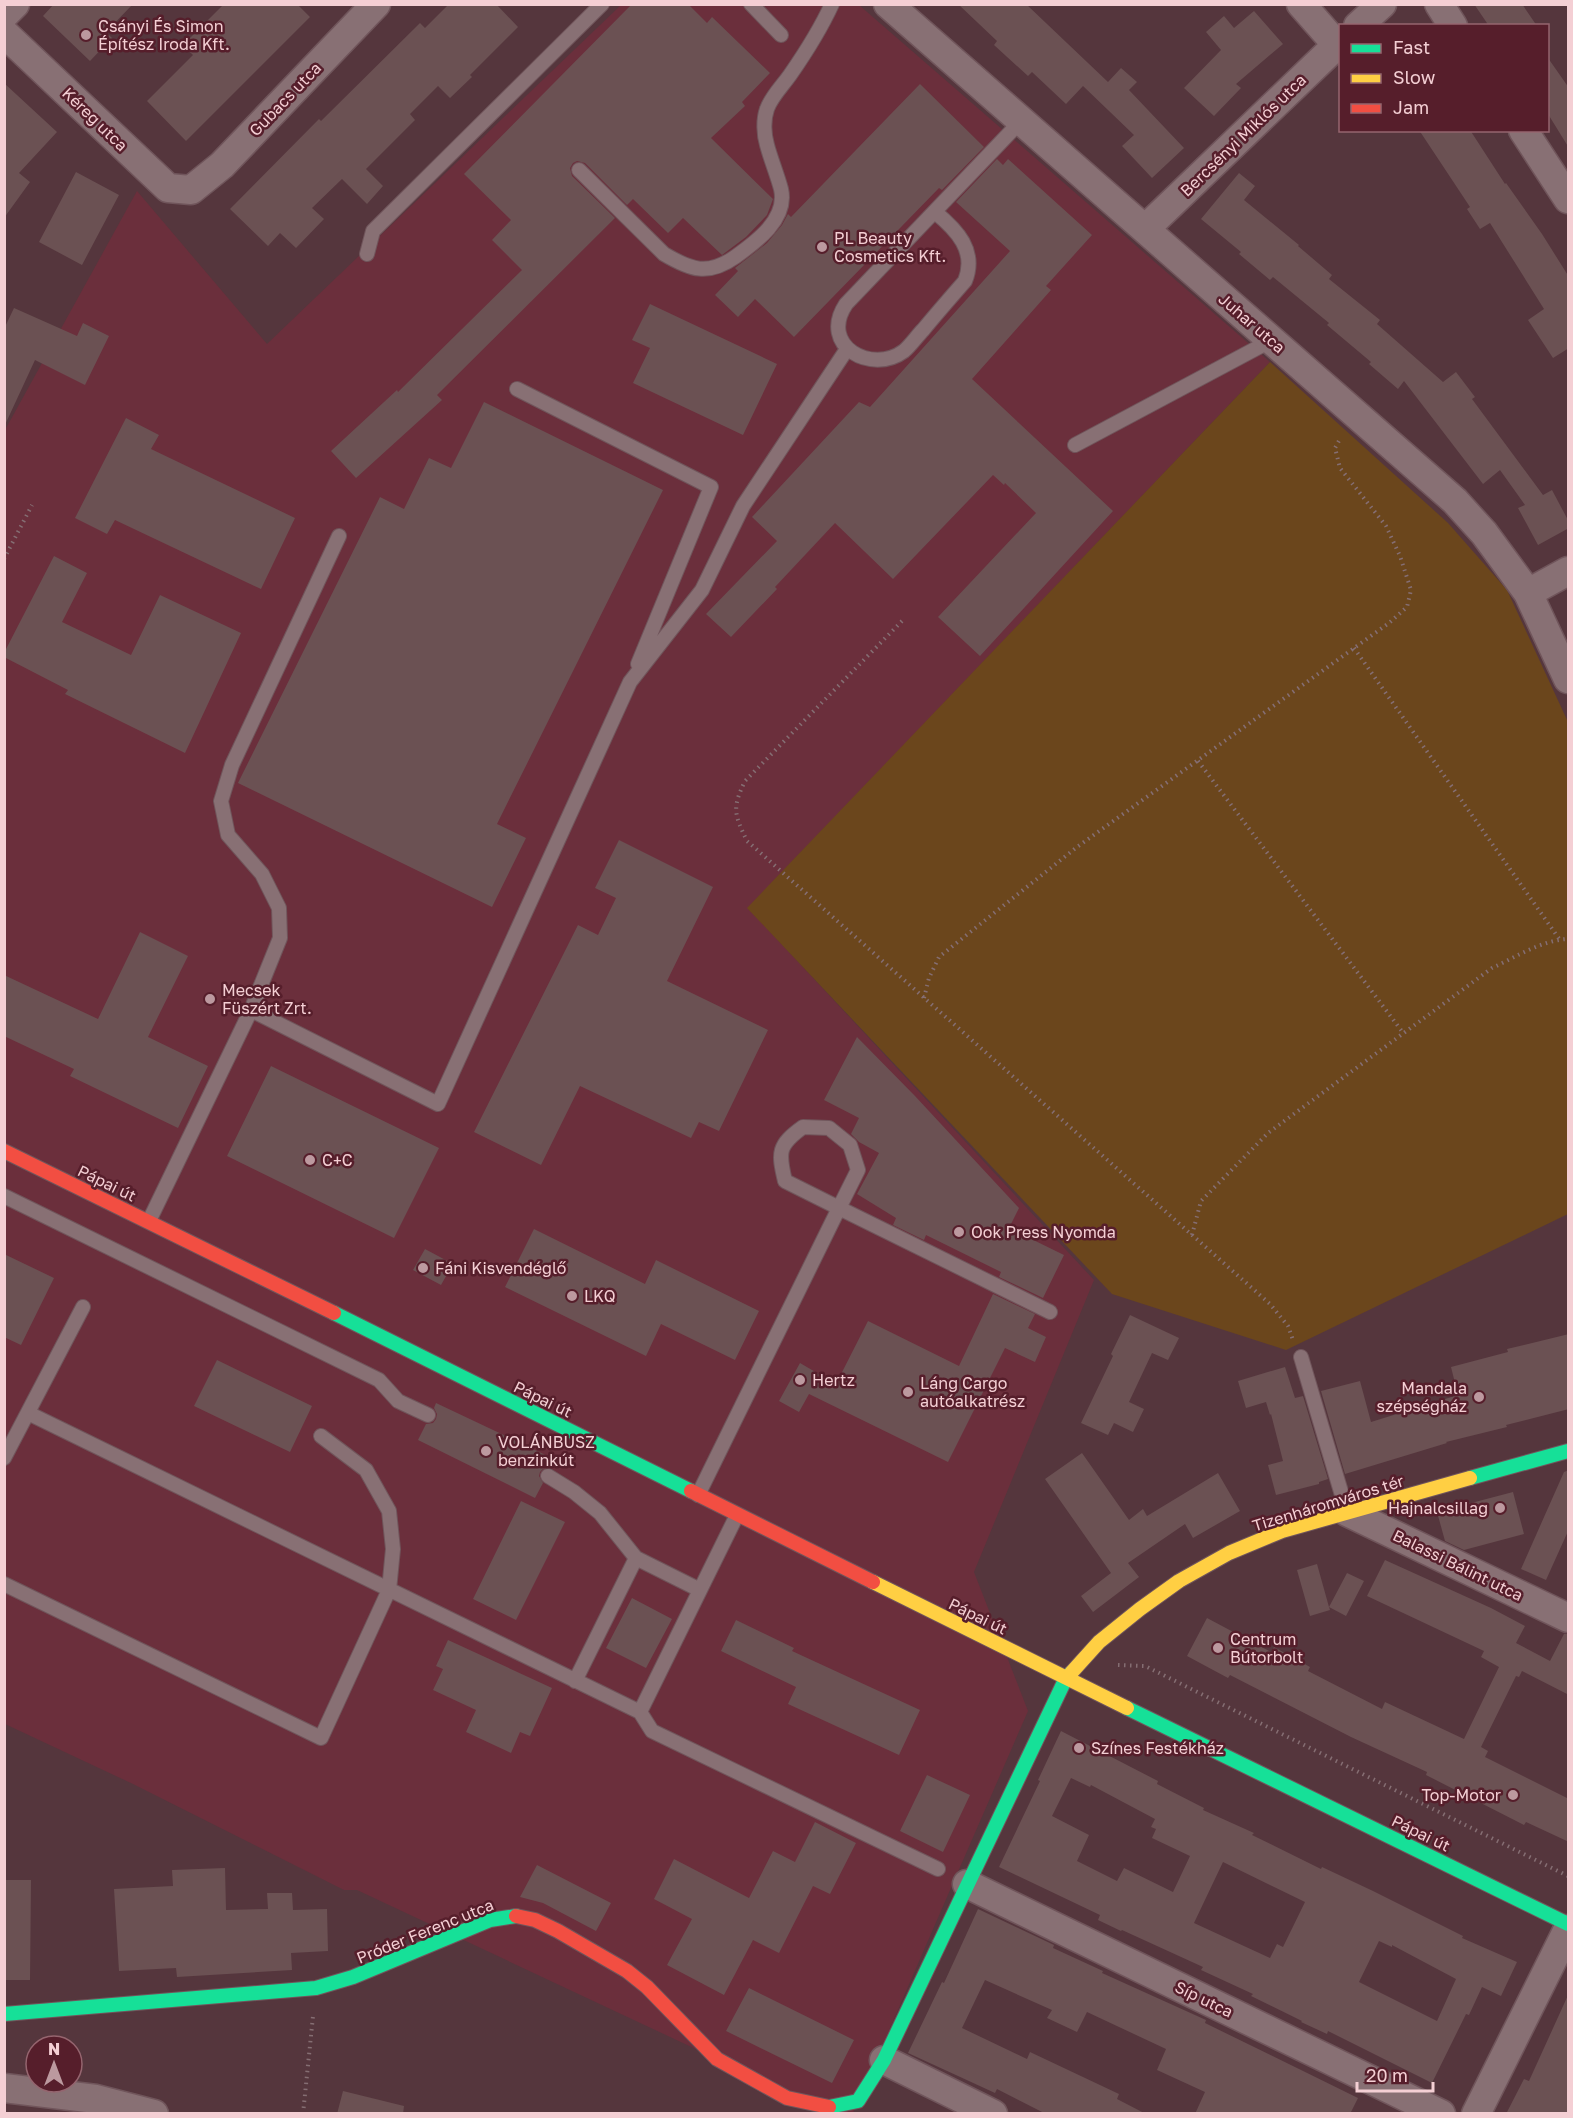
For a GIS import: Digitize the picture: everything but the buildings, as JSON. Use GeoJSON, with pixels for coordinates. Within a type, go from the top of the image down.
{"type":"FeatureCollection","features":[{"type":"Feature","properties":{"kind":"street"},"geometry":{"type":"LineString","coordinates":[[4,15],[15,4]]}},
{"type":"Feature","properties":{"kind":"street","name":"Gubacs utca"},"geometry":{"type":"LineString","coordinates":[[191,190],[222,165],[376,4]]}},
{"type":"Feature","properties":{"kind":"street","name":"Juhar utca"},"geometry":{"type":"LineString","coordinates":[[888,4],[1455,501],[1484,533],[1528,593],[1569,679]]}},
{"type":"Feature","properties":{"kind":"street"},"geometry":{"type":"LineString","coordinates":[[1301,4],[1339,44]]}},
{"type":"Feature","properties":{"kind":"street"},"geometry":{"type":"LineString","coordinates":[[1360,24],[1382,4]]}},
{"type":"Feature","properties":{"kind":"street"},"geometry":{"type":"LineString","coordinates":[[1439,4],[1452,24]]}},
{"type":"Feature","properties":{"kind":"street","name":"Kéreg utca"},"geometry":{"type":"LineString","coordinates":[[4,33],[168,188],[191,190]]}},
{"type":"Feature","properties":{"kind":"street","name":"Bercsényi Miklós utca"},"geometry":{"type":"LineString","coordinates":[[1145,229],[1339,44]]}},
{"type":"Feature","properties":{"kind":"street"},"geometry":{"type":"LineString","coordinates":[[1524,132],[1569,199]]}},
{"type":"Feature","properties":{"kind":"street"},"geometry":{"type":"LineString","coordinates":[[1528,593],[1569,571]]}},
{"type":"Feature","properties":{"kind":"street","name":"Pápai út"},"geometry":{"type":"LineString","coordinates":[[4,1152],[149,1221],[1066,1678],[1569,1924]]}},
{"type":"Feature","properties":{"kind":"street","name":"Tizenháromváros tér"},"geometry":{"type":"LineString","coordinates":[[1066,1678],[1099,1642],[1179,1581],[1229,1553],[1282,1531],[1569,1451]]}},
{"type":"Feature","properties":{"kind":"street","name":"Balassi Bálint utca"},"geometry":{"type":"LineString","coordinates":[[1347,1512],[1569,1618]]}},
{"type":"Feature","properties":{"kind":"street"},"geometry":{"type":"LineString","coordinates":[[993,2114],[884,2060],[1066,1678]]}},
{"type":"Feature","properties":{"kind":"street","name":"Síp utca"},"geometry":{"type":"LineString","coordinates":[[967,1884],[1441,2114]]}},
{"type":"Feature","properties":{"kind":"street","name":"Próder Ferenc utca"},"geometry":{"type":"LineString","coordinates":[[4,2014],[316,1988],[353,1977],[490,1920],[513,1915],[535,1920],[627,1971],[647,1987],[717,2059],[787,2098],[831,2107],[858,2101],[884,2060]]}},
{"type":"Feature","properties":{"kind":"street"},"geometry":{"type":"LineString","coordinates":[[1476,2114],[1569,1929]]}},
{"type":"Feature","properties":{"kind":"street"},"geometry":{"type":"LineString","coordinates":[[4,2088],[96,2099],[154,2114]]}},
{"type":"Feature","properties":{"kind":"lane"},"geometry":{"type":"LineString","coordinates":[[367,254],[373,231],[602,4]]}},
{"type":"Feature","properties":{"kind":"lane"},"geometry":{"type":"LineString","coordinates":[[751,4],[781,35]]}},
{"type":"Feature","properties":{"kind":"lane"},"geometry":{"type":"LineString","coordinates":[[579,170],[664,254],[680,264],[708,270],[730,261],[771,227],[779,213],[782,192],[766,140],[767,108],[817,36],[832,4]]}},
{"type":"Feature","properties":{"kind":"lane"},"geometry":{"type":"LineString","coordinates":[[935,212],[962,239],[969,261],[969,271],[965,281],[905,350],[885,359],[865,357],[847,349],[838,334],[837,324],[846,304],[1021,121]]}},
{"type":"Feature","properties":{"kind":"lane"},"geometry":{"type":"LineString","coordinates":[[1075,445],[1272,340]]}},
{"type":"Feature","properties":{"kind":"lane"},"geometry":{"type":"LineString","coordinates":[[630,682],[702,590],[743,507],[847,349]]}},
{"type":"Feature","properties":{"kind":"lane"},"geometry":{"type":"LineString","coordinates":[[251,1010],[438,1104],[630,682],[711,488],[517,389]]}},
{"type":"Feature","properties":{"kind":"lane"},"geometry":{"type":"LineString","coordinates":[[149,1221],[251,1010],[280,938],[279,908],[262,874],[228,835],[221,801],[232,765],[339,536]]}},
{"type":"Feature","properties":{"kind":"lane"},"geometry":{"type":"LineString","coordinates":[[698,1495],[717,1459],[839,1208],[858,1170],[850,1145],[829,1128],[803,1127],[786,1139],[779,1159],[785,1181],[839,1208],[1050,1312]]}},
{"type":"Feature","properties":{"kind":"lane"},"geometry":{"type":"LineString","coordinates":[[4,1196],[379,1380],[398,1401],[428,1414]]}},
{"type":"Feature","properties":{"kind":"lane"},"geometry":{"type":"LineString","coordinates":[[4,1458],[83,1307]]}},
{"type":"Feature","properties":{"kind":"lane"},"geometry":{"type":"LineString","coordinates":[[1301,1357],[1347,1512]]}},
{"type":"Feature","properties":{"kind":"lane"},"geometry":{"type":"LineString","coordinates":[[28,1413],[640,1712],[652,1731],[938,1869]]}},
{"type":"Feature","properties":{"kind":"lane"},"geometry":{"type":"LineString","coordinates":[[4,1584],[321,1738],[388,1590],[393,1549],[389,1511],[366,1470],[321,1436]]}},
{"type":"Feature","properties":{"kind":"lane"},"geometry":{"type":"LineString","coordinates":[[548,1476],[574,1492],[600,1513],[636,1558],[700,1590]]}},
{"type":"Feature","properties":{"kind":"lane"},"geometry":{"type":"LineString","coordinates":[[640,1712],[737,1515]]}},
{"type":"Feature","properties":{"kind":"lane"},"geometry":{"type":"LineString","coordinates":[[575,1681],[636,1558]]}},
{"type":"Feature","properties":{"kind":"path"},"geometry":{"type":"LineString","coordinates":[[924,998],[929,978],[939,957],[1077,847],[1354,648],[1407,607],[1411,590],[1400,556],[1386,526],[1340,468],[1335,448],[1344,429],[1357,415]]}},
{"type":"Feature","properties":{"kind":"path"},"geometry":{"type":"LineString","coordinates":[[4,559],[32,505]]}},
{"type":"Feature","properties":{"kind":"path"},"geometry":{"type":"LineString","coordinates":[[902,621],[745,781],[735,800],[737,820],[747,841],[1270,1304],[1287,1326],[1301,1357]]}},
{"type":"Feature","properties":{"kind":"path"},"geometry":{"type":"LineString","coordinates":[[1354,648],[1560,940]]}},
{"type":"Feature","properties":{"kind":"path"},"geometry":{"type":"LineString","coordinates":[[1198,761],[1404,1034]]}},
{"type":"Feature","properties":{"kind":"path"},"geometry":{"type":"LineString","coordinates":[[1192,1235],[1201,1201],[1268,1133],[1492,968],[1529,950],[1569,939]]}},
{"type":"Feature","properties":{"kind":"path"},"geometry":{"type":"LineString","coordinates":[[303,2114],[316,1988]]}},
{"type":"Feature","properties":{"kind":"shaded area"},"geometry":{"type":"Polygon","coordinates":[[[621,5],[859,5],[1270,362],[748,908],[1094,1280],[974,1572],[1028,1711],[853,2113],[832,2113],[357,1890],[344,1890],[133,1784],[5,1724],[5,430],[137,191],[267,344],[621,5]]]}},
{"type":"Feature","properties":{"kind":"shaded area"},"geometry":{"type":"Polygon","coordinates":[[[1270,362],[1448,523],[1507,590],[1568,722],[1568,1214],[1286,1350],[1112,1294],[747,908],[1270,362]]]}},
{"type":"Feature","properties":{"kind":"traffic: fast"},"geometry":{"type":"LineString","coordinates":[[334,1313],[691,1491]]}},
{"type":"Feature","properties":{"kind":"traffic: fast"},"geometry":{"type":"LineString","coordinates":[[1470,1478],[1568,1451]]}},
{"type":"Feature","properties":{"kind":"traffic: fast"},"geometry":{"type":"LineString","coordinates":[[829,2107],[858,2101],[884,2060],[1066,1678],[1071,1673]]}},
{"type":"Feature","properties":{"kind":"traffic: fast"},"geometry":{"type":"LineString","coordinates":[[1127,1708],[1568,1924]]}},
{"type":"Feature","properties":{"kind":"traffic: fast"},"geometry":{"type":"LineString","coordinates":[[4,2014],[316,1988],[353,1977],[490,1920],[516,1916]]}},
{"type":"Feature","properties":{"kind":"traffic: slow"},"geometry":{"type":"LineString","coordinates":[[1071,1673],[1099,1642],[1140,1609],[1179,1581],[1229,1553],[1282,1531],[1470,1478]]}},
{"type":"Feature","properties":{"kind":"traffic: slow"},"geometry":{"type":"LineString","coordinates":[[873,1582],[1127,1708]]}},
{"type":"Feature","properties":{"kind":"traffic: jam"},"geometry":{"type":"LineString","coordinates":[[4,1151],[334,1313]]}},
{"type":"Feature","properties":{"kind":"traffic: jam"},"geometry":{"type":"LineString","coordinates":[[691,1491],[873,1582]]}},
{"type":"Feature","properties":{"kind":"traffic: jam"},"geometry":{"type":"LineString","coordinates":[[516,1916],[535,1920],[558,1931],[627,1971],[647,1987],[717,2059],[787,2098],[829,2107]]}},
{"type":"Feature","properties":{"kind":"place","name":"Csányi És Simon Építész Iroda Kft."},"geometry":{"type":"Point","coordinates":[86,35]}},
{"type":"Feature","properties":{"kind":"place","name":"PL Beauty Cosmetics Kft."},"geometry":{"type":"Point","coordinates":[822,247]}},
{"type":"Feature","properties":{"kind":"place","name":"Mecsek Füszért Zrt."},"geometry":{"type":"Point","coordinates":[210,999]}},
{"type":"Feature","properties":{"kind":"place","name":"C+C"},"geometry":{"type":"Point","coordinates":[310,1160]}},
{"type":"Feature","properties":{"kind":"place","name":"Ook Press Nyomda"},"geometry":{"type":"Point","coordinates":[959,1232]}},
{"type":"Feature","properties":{"kind":"place","name":"Fáni Kisvendéglő"},"geometry":{"type":"Point","coordinates":[423,1268]}},
{"type":"Feature","properties":{"kind":"place","name":"LKQ"},"geometry":{"type":"Point","coordinates":[572,1296]}},
{"type":"Feature","properties":{"kind":"place","name":"Hertz"},"geometry":{"type":"Point","coordinates":[800,1380]}},
{"type":"Feature","properties":{"kind":"place","name":"Láng Cargo autóalkatrész"},"geometry":{"type":"Point","coordinates":[908,1392]}},
{"type":"Feature","properties":{"kind":"place","name":"Mandala szépségház"},"geometry":{"type":"Point","coordinates":[1479,1397]}},
{"type":"Feature","properties":{"kind":"place","name":"VOLÁNBUSZ benzinkút"},"geometry":{"type":"Point","coordinates":[486,1451]}},
{"type":"Feature","properties":{"kind":"place","name":"Hajnalcsillag"},"geometry":{"type":"Point","coordinates":[1500,1508]}},
{"type":"Feature","properties":{"kind":"place","name":"Centrum Bútorbolt"},"geometry":{"type":"Point","coordinates":[1218,1648]}},
{"type":"Feature","properties":{"kind":"place","name":"Színes Festékház"},"geometry":{"type":"Point","coordinates":[1079,1748]}},
{"type":"Feature","properties":{"kind":"place","name":"Top-Motor"},"geometry":{"type":"Point","coordinates":[1513,1795]}}]}
